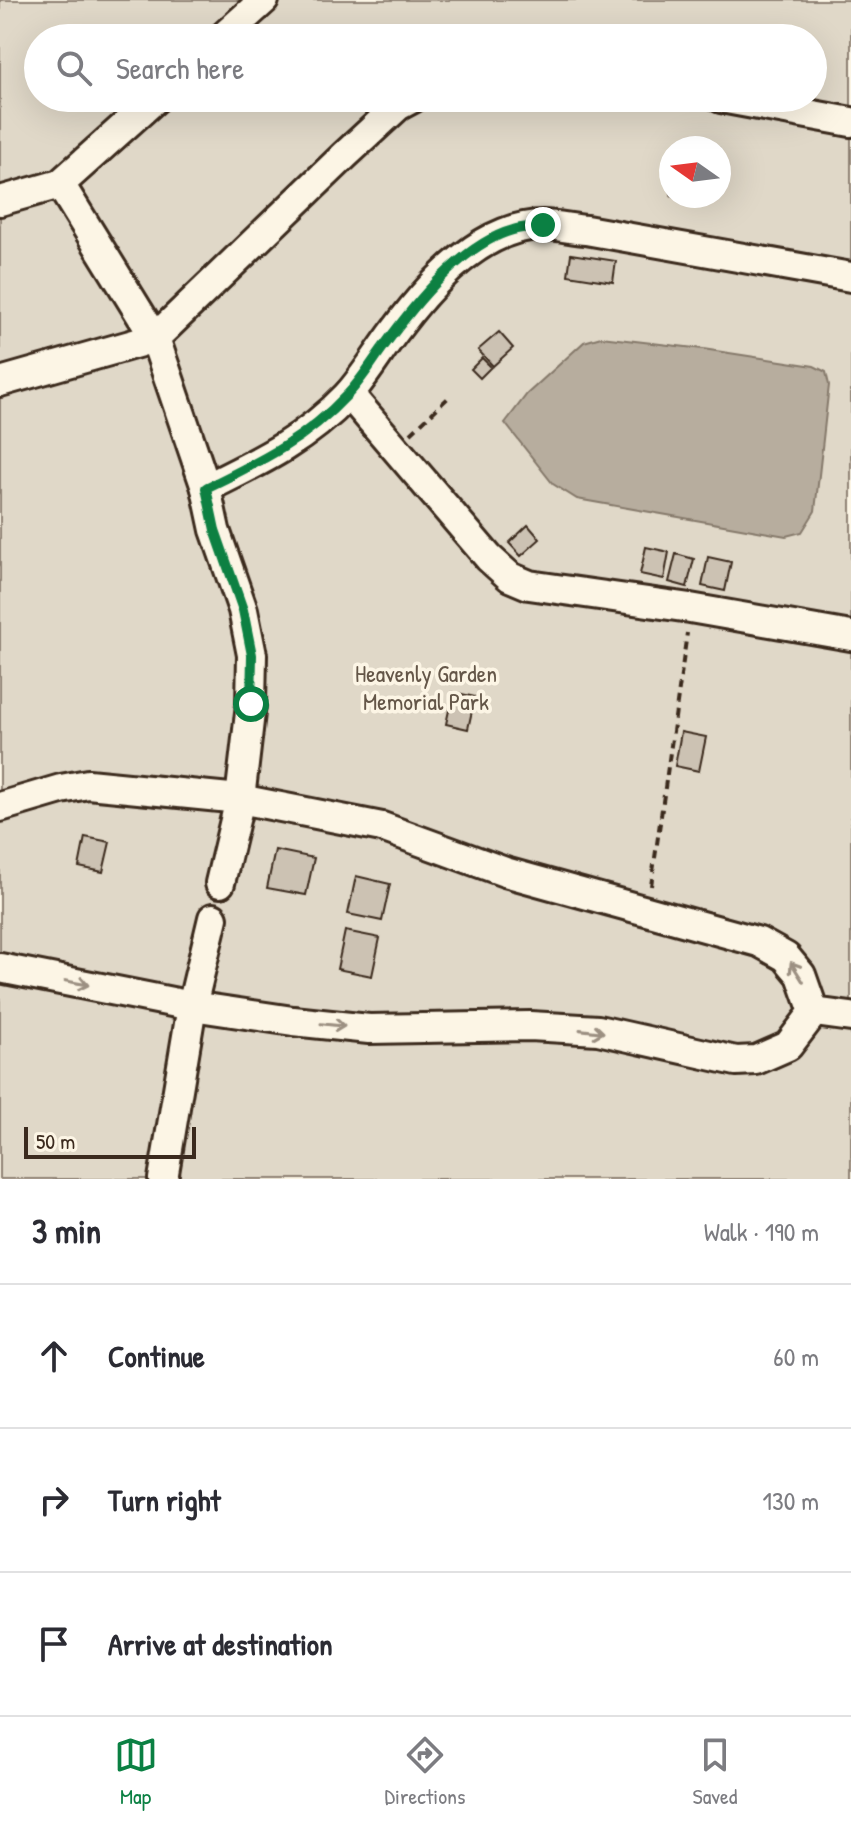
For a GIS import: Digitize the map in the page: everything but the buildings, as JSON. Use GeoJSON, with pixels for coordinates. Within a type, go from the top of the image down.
{"type":"FeatureCollection","features":[{"type":"Feature","properties":{"kind":"lane"},"geometry":{"type":"LineString","coordinates":[[237,24],[264,0]]}},
{"type":"Feature","properties":{"kind":"lane"},"geometry":{"type":"LineString","coordinates":[[0,201],[60,184],[140,112]]}},
{"type":"Feature","properties":{"kind":"lane"},"geometry":{"type":"LineString","coordinates":[[0,382],[155,338],[392,112]]}},
{"type":"Feature","properties":{"kind":"lane"},"geometry":{"type":"LineString","coordinates":[[797,112],[851,122]]}},
{"type":"Feature","properties":{"kind":"lane"},"geometry":{"type":"LineString","coordinates":[[60,184],[155,338],[243,610],[252,655],[251,704],[240,799],[220,883]]}},
{"type":"Feature","properties":{"kind":"lane"},"geometry":{"type":"LineString","coordinates":[[206,488],[270,457],[309,431],[349,394],[398,327],[444,273],[480,246],[511,230],[543,225],[586,230],[851,277]]}},
{"type":"Feature","properties":{"kind":"lane"},"geometry":{"type":"LineString","coordinates":[[349,394],[489,558],[510,577],[529,585],[690,608],[851,636]]}},
{"type":"Feature","properties":{"kind":"lane"},"geometry":{"type":"LineString","coordinates":[[0,807],[88,784],[240,799],[382,827],[505,872],[759,942],[786,957],[801,975],[814,1012]]}},
{"type":"Feature","properties":{"kind":"lane"},"geometry":{"type":"LineString","coordinates":[[163,1179],[192,1006],[213,918]]}},
{"type":"Feature","properties":{"kind":"lane"},"geometry":{"type":"LineString","coordinates":[[0,968],[192,1006],[293,1021],[369,1029],[530,1026],[598,1030],[736,1061],[756,1060],[788,1046],[814,1012]]}},
{"type":"Feature","properties":{"kind":"lane"},"geometry":{"type":"LineString","coordinates":[[814,1012],[851,1017]]}},
{"type":"Feature","properties":{"kind":"path"},"geometry":{"type":"LineString","coordinates":[[396,448],[450,396]]}},
{"type":"Feature","properties":{"kind":"path"},"geometry":{"type":"LineString","coordinates":[[648,912],[690,608]]}},
{"type":"Feature","properties":{"kind":"green space","name":"Heavenly Garden Memorial Park"},"geometry":{"type":"Polygon","coordinates":[[[0,0],[851,0],[851,1179],[0,1179],[0,0]]]}},
{"type":"Feature","properties":{"kind":"shaded area"},"geometry":{"type":"Polygon","coordinates":[[[601,337],[814,366],[826,372],[829,385],[815,511],[802,532],[786,536],[577,499],[553,484],[505,423],[527,394],[584,342],[601,337]]]}},
{"type":"Feature","properties":{"kind":"route"},"geometry":{"type":"LineString","coordinates":[[251,704],[252,655],[243,610],[215,530],[206,488],[270,457],[309,431],[349,394],[398,327],[444,273],[480,246],[511,230],[543,225]]}}]}
